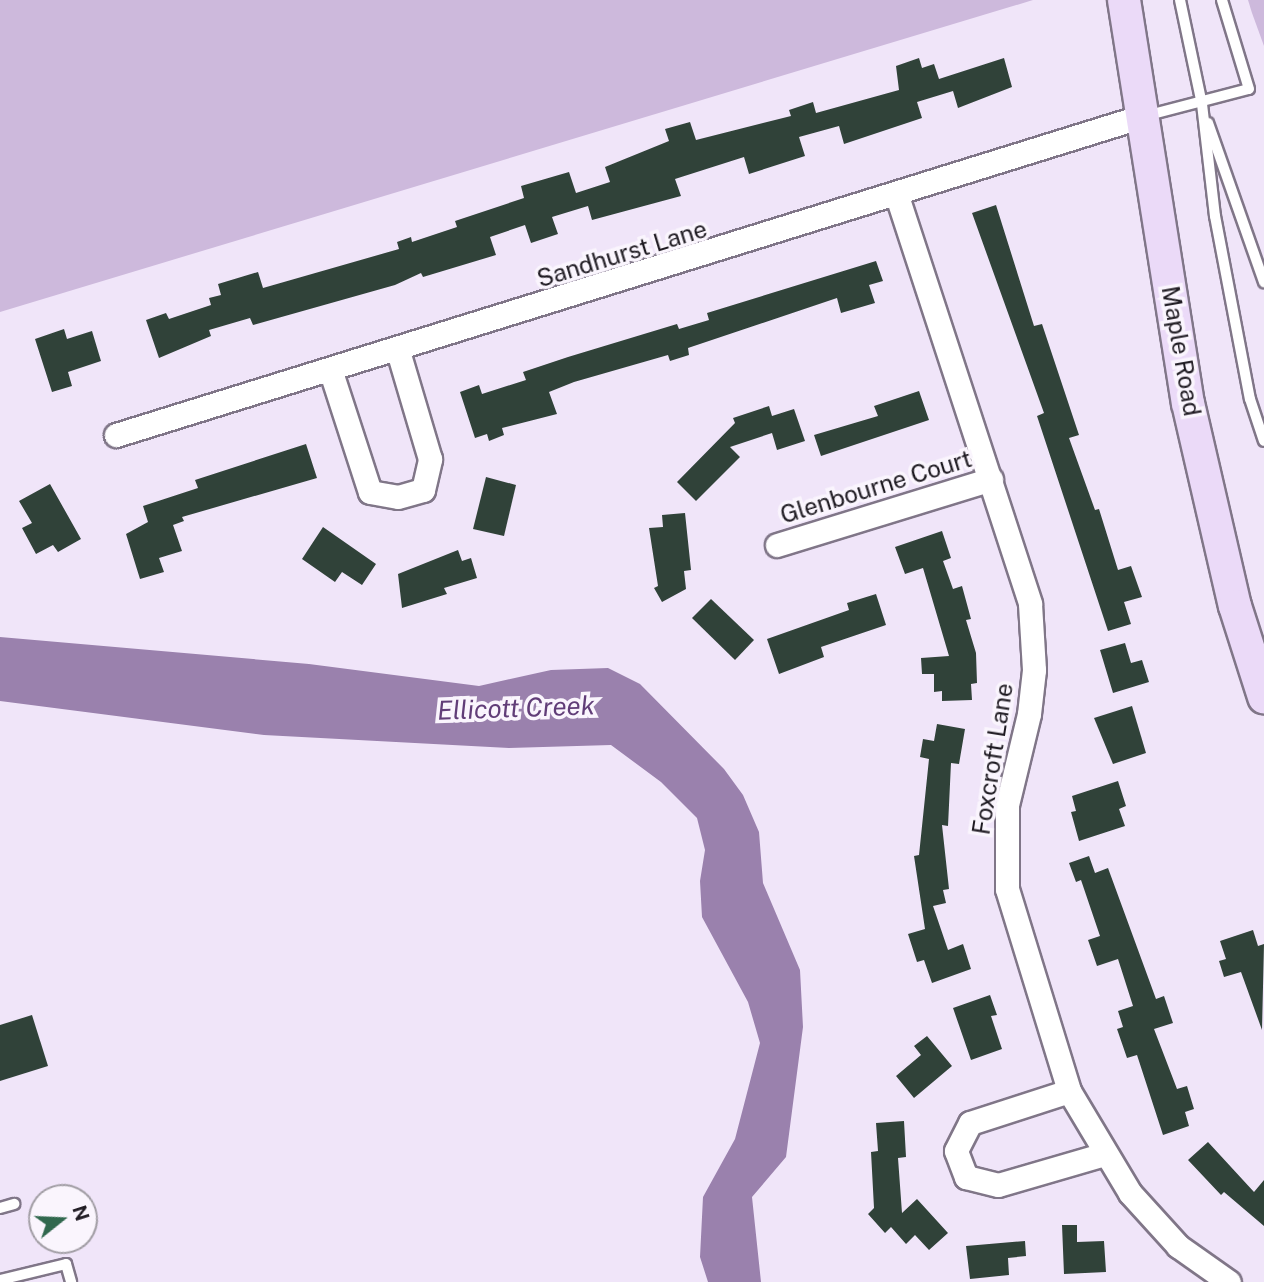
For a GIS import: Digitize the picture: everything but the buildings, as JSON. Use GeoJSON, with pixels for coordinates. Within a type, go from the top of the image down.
{"type":"FeatureCollection","features":[{"type":"Feature","properties":{"kind":"main road","name":"Maple Road"},"geometry":{"type":"LineString","coordinates":[[1124,0],[1188,402],[1235,606],[1264,697]]}},
{"type":"Feature","properties":{"kind":"street","name":"Sandhurst Lane"},"geometry":{"type":"LineString","coordinates":[[116,435],[331,372],[897,196],[1143,116]]}},
{"type":"Feature","properties":{"kind":"street","name":"Foxcroft Lane"},"geometry":{"type":"LineString","coordinates":[[897,196],[1023,571],[1033,626],[1029,714],[1007,805],[1007,889],[1069,1091],[1105,1154],[1153,1221],[1229,1282]]}},
{"type":"Feature","properties":{"kind":"street"},"geometry":{"type":"LineString","coordinates":[[331,372],[370,492],[398,497],[423,490],[430,459],[398,351]]}},
{"type":"Feature","properties":{"kind":"street","name":"Glenbourne Court"},"geometry":{"type":"LineString","coordinates":[[777,545],[991,479]]}},
{"type":"Feature","properties":{"kind":"street"},"geometry":{"type":"LineString","coordinates":[[1069,1091],[970,1123],[956,1151],[966,1177],[998,1185],[1105,1154]]}},
{"type":"Feature","properties":{"kind":"lane"},"geometry":{"type":"LineString","coordinates":[[1180,0],[1202,104],[1215,216],[1250,399],[1264,441]]}},
{"type":"Feature","properties":{"kind":"lane"},"geometry":{"type":"LineString","coordinates":[[1143,116],[1202,104],[1250,85],[1222,0]]}},
{"type":"Feature","properties":{"kind":"lane"},"geometry":{"type":"LineString","coordinates":[[1202,104],[1264,282]]}},
{"type":"Feature","properties":{"kind":"lane"},"geometry":{"type":"LineString","coordinates":[[0,1208],[14,1204]]}},
{"type":"Feature","properties":{"kind":"lane"},"geometry":{"type":"LineString","coordinates":[[0,1280],[66,1264],[71,1282]]}},
{"type":"Feature","properties":{"kind":"shaded area"},"geometry":{"type":"Polygon","coordinates":[[[0,0],[1033,0],[0,312],[0,0]]]}},
{"type":"Feature","properties":{"kind":"shaded area"},"geometry":{"type":"Polygon","coordinates":[[[1248,0],[1264,0],[1264,46],[1252,13],[1248,0]]]}},
{"type":"Feature","properties":{"kind":"water","name":"Ellicott Creek"},"geometry":{"type":"Polygon","coordinates":[[[0,637],[309,664],[479,686],[551,670],[608,668],[640,684],[724,769],[743,795],[759,832],[763,883],[800,970],[803,1027],[786,1157],[752,1197],[761,1282],[708,1282],[700,1257],[703,1197],[735,1139],[760,1043],[748,1002],[702,917],[700,881],[705,850],[697,818],[661,782],[611,745],[509,748],[264,735],[0,701],[0,637]]]}}]}
